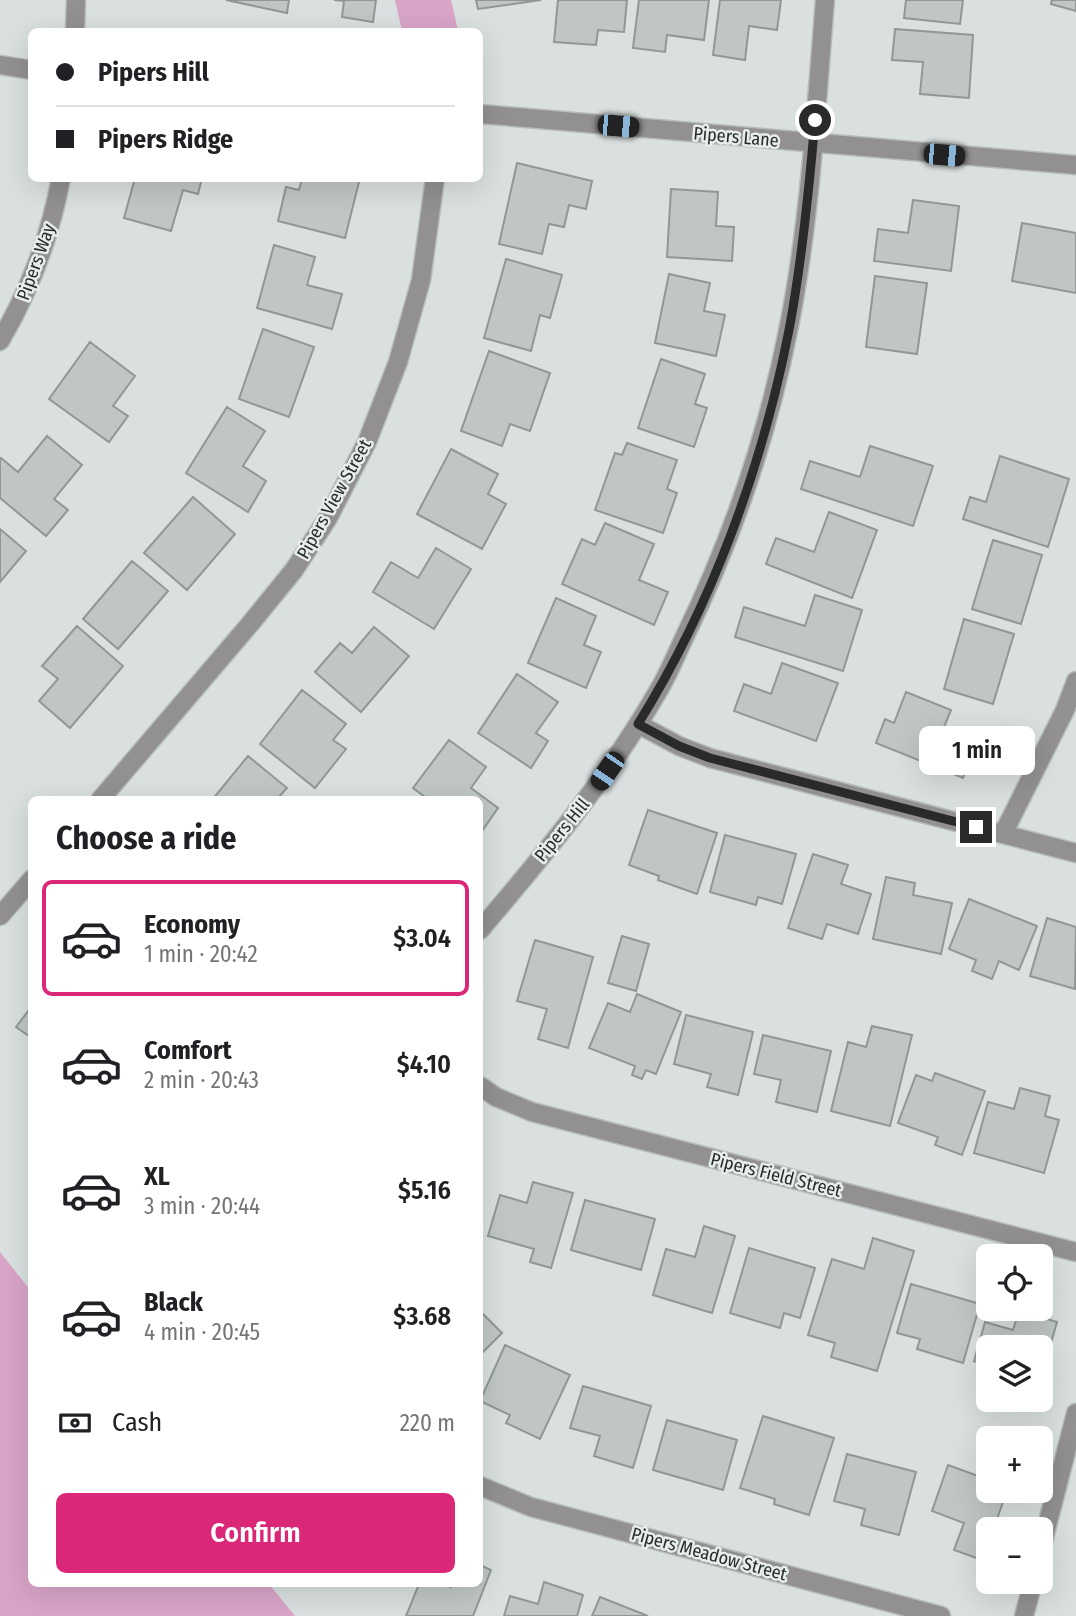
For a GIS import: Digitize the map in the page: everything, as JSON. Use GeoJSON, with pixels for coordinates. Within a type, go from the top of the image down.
{"type":"FeatureCollection","features":[{"type":"Feature","properties":{"kind":"street"},"geometry":{"type":"LineString","coordinates":[[75,28],[76,0]]}},
{"type":"Feature","properties":{"kind":"street","name":"Pipers Hill"},"geometry":{"type":"LineString","coordinates":[[483,926],[592,794],[658,691],[714,576],[758,455],[789,331],[813,144],[825,0]]}},
{"type":"Feature","properties":{"kind":"street"},"geometry":{"type":"LineString","coordinates":[[0,65],[28,69]]}},
{"type":"Feature","properties":{"kind":"street","name":"Pipers Lane"},"geometry":{"type":"LineString","coordinates":[[483,114],[1076,165]]}},
{"type":"Feature","properties":{"kind":"street","name":"Pipers Way"},"geometry":{"type":"LineString","coordinates":[[0,341],[19,309],[45,247],[60,182]]}},
{"type":"Feature","properties":{"kind":"street","name":"Pipers View Street"},"geometry":{"type":"LineString","coordinates":[[103,796],[250,624],[293,570],[328,518],[367,442],[398,362],[421,280],[434,182]]}},
{"type":"Feature","properties":{"kind":"street"},"geometry":{"type":"LineString","coordinates":[[1003,834],[1065,710],[1076,681]]}},
{"type":"Feature","properties":{"kind":"street"},"geometry":{"type":"LineString","coordinates":[[638,724],[679,746],[710,758],[1076,853]]}},
{"type":"Feature","properties":{"kind":"street"},"geometry":{"type":"LineString","coordinates":[[0,916],[28,884]]}},
{"type":"Feature","properties":{"kind":"street","name":"Pipers Field Street"},"geometry":{"type":"LineString","coordinates":[[483,1088],[496,1097],[532,1112],[1076,1252]]}},
{"type":"Feature","properties":{"kind":"street"},"geometry":{"type":"LineString","coordinates":[[1049,1517],[1076,1413]]}},
{"type":"Feature","properties":{"kind":"street","name":"Pipers Meadow Street"},"geometry":{"type":"LineString","coordinates":[[483,1487],[531,1507],[942,1616]]}},
{"type":"Feature","properties":{"kind":"street"},"geometry":{"type":"LineString","coordinates":[[1024,1616],[1030,1594]]}},
{"type":"Feature","properties":{"kind":"shaded area"},"geometry":{"type":"Polygon","coordinates":[[[395,0],[451,0],[457,28],[401,28],[395,0]]]}},
{"type":"Feature","properties":{"kind":"shaded area"},"geometry":{"type":"Polygon","coordinates":[[[0,1252],[28,1287],[28,1587],[271,1587],[295,1616],[0,1616],[0,1252]]]}},
{"type":"Feature","properties":{"kind":"building"},"geometry":{"type":"Polygon","coordinates":[[[226,0],[289,0],[287,13],[226,0]]]}},
{"type":"Feature","properties":{"kind":"building"},"geometry":{"type":"Polygon","coordinates":[[[334,0],[376,0],[373,22],[342,17],[344,1],[334,0]]]}},
{"type":"Feature","properties":{"kind":"building"},"geometry":{"type":"Polygon","coordinates":[[[476,0],[541,0],[478,9],[476,0]]]}},
{"type":"Feature","properties":{"kind":"building"},"geometry":{"type":"Polygon","coordinates":[[[558,0],[627,0],[624,32],[598,30],[596,45],[554,42],[558,0]]]}},
{"type":"Feature","properties":{"kind":"building"},"geometry":{"type":"Polygon","coordinates":[[[639,0],[709,0],[704,40],[667,35],[665,52],[633,48],[639,0]]]}},
{"type":"Feature","properties":{"kind":"building"},"geometry":{"type":"Polygon","coordinates":[[[720,0],[781,0],[777,30],[749,26],[745,60],[713,55],[720,0]]]}},
{"type":"Feature","properties":{"kind":"building"},"geometry":{"type":"Polygon","coordinates":[[[906,0],[963,0],[960,24],[904,18],[906,0]]]}},
{"type":"Feature","properties":{"kind":"building"},"geometry":{"type":"Polygon","coordinates":[[[1052,0],[1076,0],[1076,11],[1051,4],[1052,0]]]}},
{"type":"Feature","properties":{"kind":"building"},"geometry":{"type":"Polygon","coordinates":[[[895,29],[973,35],[969,98],[920,94],[923,62],[892,60],[895,29]]]}},
{"type":"Feature","properties":{"kind":"building"},"geometry":{"type":"Polygon","coordinates":[[[517,163],[592,181],[586,209],[569,205],[564,227],[549,224],[542,254],[499,244],[517,163]]]}},
{"type":"Feature","properties":{"kind":"building"},"geometry":{"type":"Polygon","coordinates":[[[134,182],[201,182],[198,194],[183,190],[171,231],[124,218],[134,182]]]}},
{"type":"Feature","properties":{"kind":"building"},"geometry":{"type":"Polygon","coordinates":[[[301,182],[359,182],[345,238],[278,221],[286,187],[299,190],[301,182]]]}},
{"type":"Feature","properties":{"kind":"building"},"geometry":{"type":"Polygon","coordinates":[[[671,189],[718,192],[716,226],[734,227],[732,261],[667,257],[671,189]]]}},
{"type":"Feature","properties":{"kind":"building"},"geometry":{"type":"Polygon","coordinates":[[[913,200],[959,206],[951,271],[874,261],[878,229],[908,233],[913,200]]]}},
{"type":"Feature","properties":{"kind":"building"},"geometry":{"type":"Polygon","coordinates":[[[1022,223],[1076,233],[1076,293],[1012,281],[1022,223]]]}},
{"type":"Feature","properties":{"kind":"building"},"geometry":{"type":"Polygon","coordinates":[[[274,245],[315,257],[307,285],[342,294],[332,329],[257,308],[274,245]]]}},
{"type":"Feature","properties":{"kind":"building"},"geometry":{"type":"Polygon","coordinates":[[[506,259],[562,275],[550,318],[540,315],[531,351],[484,338],[506,259]]]}},
{"type":"Feature","properties":{"kind":"building"},"geometry":{"type":"Polygon","coordinates":[[[669,274],[710,283],[704,311],[725,315],[716,356],[655,343],[669,274]]]}},
{"type":"Feature","properties":{"kind":"building"},"geometry":{"type":"Polygon","coordinates":[[[875,276],[927,283],[917,354],[866,347],[875,276]]]}},
{"type":"Feature","properties":{"kind":"building"},"geometry":{"type":"Polygon","coordinates":[[[263,329],[314,347],[289,417],[239,399],[263,329]]]}},
{"type":"Feature","properties":{"kind":"building"},"geometry":{"type":"Polygon","coordinates":[[[90,342],[135,376],[113,406],[128,416],[109,442],[49,399],[90,342]]]}},
{"type":"Feature","properties":{"kind":"building"},"geometry":{"type":"Polygon","coordinates":[[[489,351],[550,373],[530,431],[510,424],[502,446],[461,431],[489,351]]]}},
{"type":"Feature","properties":{"kind":"building"},"geometry":{"type":"Polygon","coordinates":[[[661,359],[705,374],[695,404],[707,408],[694,447],[638,428],[661,359]]]}},
{"type":"Feature","properties":{"kind":"building"},"geometry":{"type":"Polygon","coordinates":[[[227,407],[265,431],[243,466],[266,481],[248,512],[186,473],[227,407]]]}},
{"type":"Feature","properties":{"kind":"building"},"geometry":{"type":"Polygon","coordinates":[[[47,436],[82,465],[54,499],[68,510],[46,536],[0,498],[0,459],[18,472],[47,436]]]}},
{"type":"Feature","properties":{"kind":"building"},"geometry":{"type":"Polygon","coordinates":[[[627,443],[677,460],[667,489],[677,493],[663,533],[595,510],[615,453],[622,455],[627,443]]]}},
{"type":"Feature","properties":{"kind":"building"},"geometry":{"type":"Polygon","coordinates":[[[870,446],[933,466],[913,526],[801,489],[810,461],[860,477],[870,446]]]}},
{"type":"Feature","properties":{"kind":"building"},"geometry":{"type":"Polygon","coordinates":[[[451,449],[498,474],[488,494],[506,504],[482,549],[417,514],[451,449]]]}},
{"type":"Feature","properties":{"kind":"building"},"geometry":{"type":"Polygon","coordinates":[[[1000,456],[1069,479],[1048,547],[963,519],[970,497],[986,502],[1000,456]]]}},
{"type":"Feature","properties":{"kind":"building"},"geometry":{"type":"Polygon","coordinates":[[[193,497],[235,534],[187,590],[144,553],[193,497]]]}},
{"type":"Feature","properties":{"kind":"building"},"geometry":{"type":"Polygon","coordinates":[[[829,512],[877,530],[852,598],[766,564],[776,538],[814,552],[829,512]]]}},
{"type":"Feature","properties":{"kind":"building"},"geometry":{"type":"Polygon","coordinates":[[[605,523],[654,544],[639,580],[668,592],[654,625],[562,584],[582,539],[595,545],[605,523]]]}},
{"type":"Feature","properties":{"kind":"building"},"geometry":{"type":"Polygon","coordinates":[[[0,529],[26,551],[0,582],[0,529]]]}},
{"type":"Feature","properties":{"kind":"building"},"geometry":{"type":"Polygon","coordinates":[[[993,540],[1042,555],[1021,624],[972,609],[993,540]]]}},
{"type":"Feature","properties":{"kind":"building"},"geometry":{"type":"Polygon","coordinates":[[[436,548],[471,569],[434,629],[373,592],[391,562],[418,578],[436,548]]]}},
{"type":"Feature","properties":{"kind":"building"},"geometry":{"type":"Polygon","coordinates":[[[132,561],[168,591],[118,649],[83,619],[132,561]]]}},
{"type":"Feature","properties":{"kind":"building"},"geometry":{"type":"Polygon","coordinates":[[[815,595],[862,610],[843,671],[735,637],[744,607],[805,626],[815,595]]]}},
{"type":"Feature","properties":{"kind":"building"},"geometry":{"type":"Polygon","coordinates":[[[556,598],[596,616],[584,645],[601,652],[586,688],[528,663],[556,598]]]}},
{"type":"Feature","properties":{"kind":"building"},"geometry":{"type":"Polygon","coordinates":[[[964,619],[1014,634],[993,704],[944,689],[964,619]]]}},
{"type":"Feature","properties":{"kind":"building"},"geometry":{"type":"Polygon","coordinates":[[[77,626],[123,666],[70,728],[39,701],[58,679],[42,666],[77,626]]]}},
{"type":"Feature","properties":{"kind":"building"},"geometry":{"type":"Polygon","coordinates":[[[374,627],[409,656],[361,712],[315,672],[340,643],[352,653],[374,627]]]}},
{"type":"Feature","properties":{"kind":"building"},"geometry":{"type":"Polygon","coordinates":[[[782,663],[838,683],[816,741],[734,711],[744,684],[771,694],[782,663]]]}},
{"type":"Feature","properties":{"kind":"building"},"geometry":{"type":"Polygon","coordinates":[[[517,674],[558,702],[536,733],[548,741],[531,768],[478,733],[517,674]]]}},
{"type":"Feature","properties":{"kind":"building"},"geometry":{"type":"Polygon","coordinates":[[[302,690],[346,724],[333,740],[346,749],[315,788],[260,744],[302,690]]]}},
{"type":"Feature","properties":{"kind":"building"},"geometry":{"type":"Polygon","coordinates":[[[906,692],[951,710],[942,732],[976,746],[963,778],[876,743],[885,719],[894,723],[906,692]]]}},
{"type":"Feature","properties":{"kind":"building"},"geometry":{"type":"Polygon","coordinates":[[[449,740],[486,767],[471,788],[482,796],[424,796],[413,788],[449,740]]]}},
{"type":"Feature","properties":{"kind":"building"},"geometry":{"type":"Polygon","coordinates":[[[248,756],[287,788],[280,796],[215,796],[248,756]]]}},
{"type":"Feature","properties":{"kind":"building"},"geometry":{"type":"Polygon","coordinates":[[[483,797],[498,808],[483,830],[483,797]]]}},
{"type":"Feature","properties":{"kind":"building"},"geometry":{"type":"Polygon","coordinates":[[[648,810],[717,833],[697,894],[658,880],[659,876],[629,865],[648,810]]]}},
{"type":"Feature","properties":{"kind":"building"},"geometry":{"type":"Polygon","coordinates":[[[725,835],[796,854],[782,904],[758,897],[756,905],[710,892],[725,835]]]}},
{"type":"Feature","properties":{"kind":"building"},"geometry":{"type":"Polygon","coordinates":[[[813,854],[848,865],[841,884],[871,894],[858,934],[827,924],[822,939],[788,928],[813,854]]]}},
{"type":"Feature","properties":{"kind":"building"},"geometry":{"type":"Polygon","coordinates":[[[886,877],[915,883],[913,895],[952,903],[941,954],[873,939],[886,877]]]}},
{"type":"Feature","properties":{"kind":"building"},"geometry":{"type":"Polygon","coordinates":[[[969,899],[1037,926],[1019,970],[999,961],[992,979],[972,971],[976,960],[949,949],[969,899]]]}},
{"type":"Feature","properties":{"kind":"building"},"geometry":{"type":"Polygon","coordinates":[[[1047,918],[1076,927],[1075,989],[1030,976],[1047,918]]]}},
{"type":"Feature","properties":{"kind":"building"},"geometry":{"type":"Polygon","coordinates":[[[622,936],[649,944],[636,991],[608,983],[622,936]]]}},
{"type":"Feature","properties":{"kind":"building"},"geometry":{"type":"Polygon","coordinates":[[[535,940],[593,957],[568,1048],[538,1039],[547,1009],[517,1001],[535,940]]]}},
{"type":"Feature","properties":{"kind":"building"},"geometry":{"type":"Polygon","coordinates":[[[637,994],[681,1012],[656,1074],[646,1070],[642,1079],[632,1075],[635,1066],[589,1048],[608,1003],[630,1012],[637,994]]]}},
{"type":"Feature","properties":{"kind":"building"},"geometry":{"type":"Polygon","coordinates":[[[28,1011],[28,1035],[16,1027],[28,1011]]]}},
{"type":"Feature","properties":{"kind":"building"},"geometry":{"type":"Polygon","coordinates":[[[686,1015],[753,1032],[738,1095],[707,1087],[711,1074],[674,1064],[686,1015]]]}},
{"type":"Feature","properties":{"kind":"building"},"geometry":{"type":"Polygon","coordinates":[[[872,1026],[912,1035],[890,1126],[831,1111],[848,1042],[866,1047],[872,1026]]]}},
{"type":"Feature","properties":{"kind":"building"},"geometry":{"type":"Polygon","coordinates":[[[763,1035],[831,1051],[817,1112],[776,1102],[781,1080],[754,1074],[763,1035]]]}},
{"type":"Feature","properties":{"kind":"building"},"geometry":{"type":"Polygon","coordinates":[[[935,1073],[985,1091],[962,1155],[935,1145],[938,1137],[898,1123],[916,1075],[932,1081],[935,1073]]]}},
{"type":"Feature","properties":{"kind":"building"},"geometry":{"type":"Polygon","coordinates":[[[1020,1088],[1050,1096],[1045,1116],[1059,1120],[1044,1173],[974,1153],[988,1102],[1014,1109],[1020,1088]]]}},
{"type":"Feature","properties":{"kind":"building"},"geometry":{"type":"Polygon","coordinates":[[[533,1182],[573,1193],[551,1268],[530,1262],[534,1249],[488,1236],[500,1195],[527,1203],[533,1182]]]}},
{"type":"Feature","properties":{"kind":"building"},"geometry":{"type":"Polygon","coordinates":[[[585,1200],[655,1219],[641,1270],[571,1250],[585,1200]]]}},
{"type":"Feature","properties":{"kind":"building"},"geometry":{"type":"Polygon","coordinates":[[[704,1226],[735,1236],[712,1313],[653,1295],[666,1249],[695,1257],[704,1226]]]}},
{"type":"Feature","properties":{"kind":"building"},"geometry":{"type":"Polygon","coordinates":[[[873,1238],[914,1251],[877,1371],[831,1357],[835,1343],[808,1335],[832,1259],[864,1269],[873,1238]]]}},
{"type":"Feature","properties":{"kind":"building"},"geometry":{"type":"Polygon","coordinates":[[[749,1248],[815,1268],[800,1318],[784,1313],[780,1328],[730,1313],[749,1248]]]}},
{"type":"Feature","properties":{"kind":"building"},"geometry":{"type":"Polygon","coordinates":[[[911,1284],[976,1303],[976,1318],[963,1363],[917,1349],[920,1339],[897,1333],[911,1284]]]}},
{"type":"Feature","properties":{"kind":"building"},"geometry":{"type":"Polygon","coordinates":[[[483,1314],[502,1333],[483,1352],[483,1314]]]}},
{"type":"Feature","properties":{"kind":"building"},"geometry":{"type":"Polygon","coordinates":[[[1016,1321],[1057,1322],[1053,1336],[981,1335],[985,1322],[1013,1330],[1016,1321]]]}},
{"type":"Feature","properties":{"kind":"building"},"geometry":{"type":"Polygon","coordinates":[[[505,1345],[570,1375],[540,1439],[506,1423],[510,1415],[483,1402],[483,1394],[505,1345]]]}},
{"type":"Feature","properties":{"kind":"building"},"geometry":{"type":"Polygon","coordinates":[[[583,1386],[651,1406],[633,1468],[594,1456],[600,1436],[570,1428],[583,1386]]]}},
{"type":"Feature","properties":{"kind":"building"},"geometry":{"type":"Polygon","coordinates":[[[763,1416],[834,1438],[809,1515],[774,1504],[775,1499],[740,1488],[763,1416]]]}},
{"type":"Feature","properties":{"kind":"building"},"geometry":{"type":"Polygon","coordinates":[[[667,1420],[737,1440],[723,1490],[653,1470],[667,1420]]]}},
{"type":"Feature","properties":{"kind":"building"},"geometry":{"type":"Polygon","coordinates":[[[847,1454],[916,1472],[899,1535],[861,1525],[865,1509],[834,1501],[847,1454]]]}},
{"type":"Feature","properties":{"kind":"building"},"geometry":{"type":"Polygon","coordinates":[[[948,1465],[976,1475],[976,1503],[1003,1503],[998,1517],[976,1517],[976,1558],[954,1550],[964,1523],[932,1511],[948,1465]]]}},
{"type":"Feature","properties":{"kind":"building"},"geometry":{"type":"Polygon","coordinates":[[[483,1566],[491,1570],[473,1616],[406,1616],[418,1587],[483,1587],[483,1566]]]}},
{"type":"Feature","properties":{"kind":"building"},"geometry":{"type":"Polygon","coordinates":[[[544,1582],[583,1595],[577,1616],[504,1616],[510,1596],[538,1604],[544,1582]]]}},
{"type":"Feature","properties":{"kind":"building"},"geometry":{"type":"Polygon","coordinates":[[[600,1597],[648,1616],[592,1616],[600,1597]]]}},
{"type":"Feature","properties":{"kind":"route"},"geometry":{"type":"LineString","coordinates":[[815,120],[789,331],[758,455],[714,576],[658,691],[638,724],[679,746],[710,758],[976,827]]}}]}
